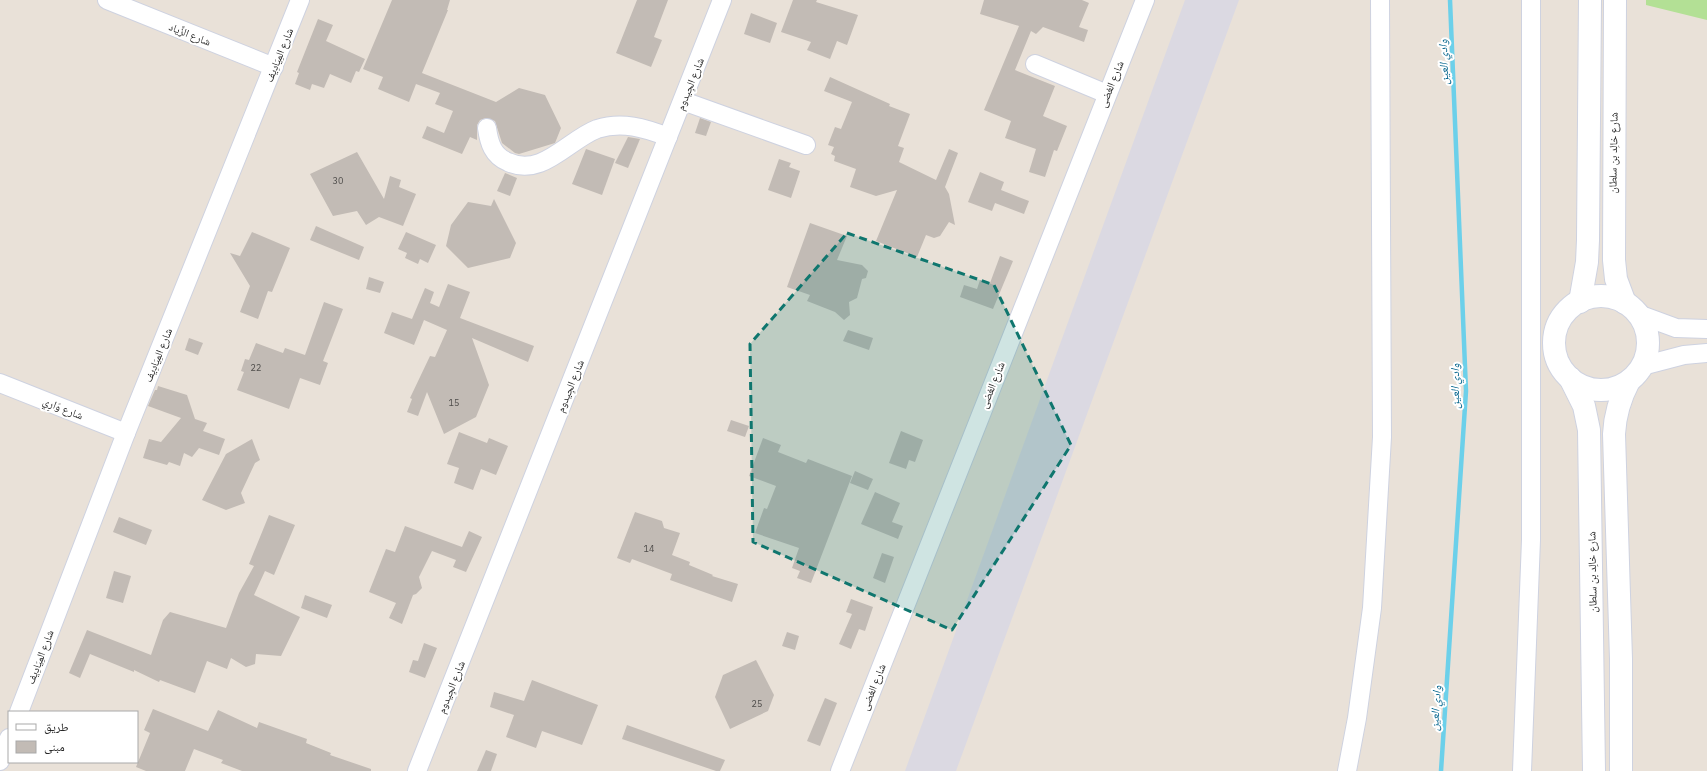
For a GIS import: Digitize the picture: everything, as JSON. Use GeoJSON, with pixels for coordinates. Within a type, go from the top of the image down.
{"type":"FeatureCollection","features":[{"type":"Feature","properties":{"kind":"street","name":"شارع الزِّياد"},"geometry":{"type":"LineString","coordinates":[[107,0],[274,67]]}},
{"type":"Feature","properties":{"kind":"street","name":"شارع المِيَادِيف"},"geometry":{"type":"LineString","coordinates":[[19,711],[126,433],[300,0]]}},
{"type":"Feature","properties":{"kind":"street","name":"شارع الجِيدوم"},"geometry":{"type":"LineString","coordinates":[[417,771],[722,0]]}},
{"type":"Feature","properties":{"kind":"street","name":"شارع الغضى"},"geometry":{"type":"LineString","coordinates":[[840,771],[1145,0]]}},
{"type":"Feature","properties":{"kind":"street"},"geometry":{"type":"LineString","coordinates":[[1347,771],[1357,718],[1372,608],[1382,437],[1380,0]]}},
{"type":"Feature","properties":{"kind":"street"},"geometry":{"type":"LineString","coordinates":[[1522,771],[1531,540],[1531,0]]}},
{"type":"Feature","properties":{"kind":"street"},"geometry":{"type":"LineString","coordinates":[[1580,302],[1587,262],[1588,240],[1590,0]]}},
{"type":"Feature","properties":{"kind":"street","name":"شارع خالِد بن سلطان"},"geometry":{"type":"LineString","coordinates":[[1615,0],[1613,253],[1616,279],[1632,308]]}},
{"type":"Feature","properties":{"kind":"street"},"geometry":{"type":"LineString","coordinates":[[1035,64],[1107,94]]}},
{"type":"Feature","properties":{"kind":"street"},"geometry":{"type":"LineString","coordinates":[[683,101],[806,145]]}},
{"type":"Feature","properties":{"kind":"street"},"geometry":{"type":"LineString","coordinates":[[487,128],[488,140],[494,152],[503,160],[515,166],[528,167],[540,164],[583,136],[603,128],[630,126],[668,136]]}},
{"type":"Feature","properties":{"kind":"street"},"geometry":{"type":"LineString","coordinates":[[1707,329],[1676,328],[1608,297],[1589,298],[1580,302],[1565,314],[1556,332],[1555,352],[1563,370],[1570,378],[1577,383],[1594,390],[1612,388],[1635,374],[1678,356],[1707,353]]}},
{"type":"Feature","properties":{"kind":"street"},"geometry":{"type":"LineString","coordinates":[[1621,771],[1621,659],[1614,434],[1617,409],[1621,397],[1635,374],[1648,345],[1647,334],[1632,308]]}},
{"type":"Feature","properties":{"kind":"street","name":"شارع خالِد بن سلطان"},"geometry":{"type":"LineString","coordinates":[[1570,378],[1584,406],[1589,430],[1594,771]]}},
{"type":"Feature","properties":{"kind":"street","name":"شارع وَارِي"},"geometry":{"type":"LineString","coordinates":[[0,383],[126,433]]}},
{"type":"Feature","properties":{"kind":"street"},"geometry":{"type":"LineString","coordinates":[[0,761],[8,741]]}},
{"type":"Feature","properties":{"kind":"highlighted area"},"geometry":{"type":"Polygon","coordinates":[[[847,233],[994,285],[1071,445],[952,630],[753,542],[750,344],[847,233]]]}},
{"type":"Feature","properties":{"kind":"shaded area"},"geometry":{"type":"Polygon","coordinates":[[[1185,0],[1239,0],[956,771],[905,771],[1185,0]]]}},
{"type":"Feature","properties":{"kind":"green space"},"geometry":{"type":"Polygon","coordinates":[[[1646,0],[1707,0],[1707,20],[1646,5],[1646,0]]]}},
{"type":"Feature","properties":{"kind":"building"},"geometry":{"type":"Polygon","coordinates":[[[392,0],[450,0],[448,10],[422,73],[496,102],[519,88],[545,95],[561,128],[555,143],[519,154],[515,153],[502,143],[495,121],[486,118],[480,120],[477,125],[477,140],[470,137],[462,154],[422,138],[427,126],[444,133],[453,111],[435,104],[440,93],[416,84],[409,102],[378,89],[383,77],[363,69],[392,0]]]}},
{"type":"Feature","properties":{"kind":"building"},"geometry":{"type":"Polygon","coordinates":[[[637,0],[668,0],[654,37],[662,40],[651,67],[616,53],[637,0]]]}},
{"type":"Feature","properties":{"kind":"building"},"geometry":{"type":"Polygon","coordinates":[[[793,0],[817,0],[816,2],[858,15],[847,45],[837,41],[830,59],[807,50],[811,42],[781,32],[793,0]]]}},
{"type":"Feature","properties":{"kind":"building"},"geometry":{"type":"Polygon","coordinates":[[[984,0],[1082,0],[1089,3],[1079,27],[1088,30],[1084,42],[1043,27],[1036,34],[1031,31],[1015,70],[1055,86],[1043,116],[1067,126],[1057,151],[1054,150],[1045,177],[1029,172],[1036,149],[1005,138],[1011,121],[984,110],[1019,26],[980,14],[984,0]]]}},
{"type":"Feature","properties":{"kind":"building"},"geometry":{"type":"Polygon","coordinates":[[[751,13],[777,23],[770,43],[744,34],[751,13]]]}},
{"type":"Feature","properties":{"kind":"building"},"geometry":{"type":"Polygon","coordinates":[[[318,19],[333,25],[326,41],[365,59],[359,72],[356,71],[351,83],[330,74],[324,88],[312,84],[310,90],[295,84],[299,73],[297,72],[318,19]]]}},
{"type":"Feature","properties":{"kind":"building"},"geometry":{"type":"Polygon","coordinates":[[[830,77],[890,104],[889,106],[910,114],[898,146],[904,148],[899,162],[936,180],[949,149],[958,153],[945,187],[949,194],[955,225],[949,222],[940,236],[934,238],[926,235],[917,257],[876,241],[897,190],[876,196],[850,187],[856,169],[834,161],[835,156],[831,154],[834,147],[828,145],[835,127],[841,129],[852,102],[824,91],[830,77]]]}},
{"type":"Feature","properties":{"kind":"building"},"geometry":{"type":"Polygon","coordinates":[[[700,118],[711,122],[706,136],[695,133],[700,118]]]}},
{"type":"Feature","properties":{"kind":"building"},"geometry":{"type":"Polygon","coordinates":[[[628,137],[640,139],[628,168],[615,163],[628,137]]]}},
{"type":"Feature","properties":{"kind":"building"},"geometry":{"type":"Polygon","coordinates":[[[586,149],[615,159],[602,195],[572,184],[586,149]]]}},
{"type":"Feature","properties":{"kind":"building"},"geometry":{"type":"Polygon","coordinates":[[[357,152],[384,199],[390,176],[401,180],[399,187],[416,194],[403,226],[379,217],[366,225],[357,211],[333,216],[310,174],[357,152]]]}},
{"type":"Feature","properties":{"kind":"building"},"geometry":{"type":"Polygon","coordinates":[[[779,159],[791,163],[789,167],[800,171],[791,198],[768,190],[779,159]]]}},
{"type":"Feature","properties":{"kind":"building"},"geometry":{"type":"Polygon","coordinates":[[[980,172],[1004,182],[1001,190],[1029,201],[1024,214],[995,203],[992,211],[968,202],[980,172]]]}},
{"type":"Feature","properties":{"kind":"building"},"geometry":{"type":"Polygon","coordinates":[[[505,173],[517,178],[510,196],[497,191],[505,173]]]}},
{"type":"Feature","properties":{"kind":"building"},"geometry":{"type":"Polygon","coordinates":[[[494,199],[516,243],[510,258],[468,268],[446,246],[451,225],[468,202],[491,206],[494,199]]]}},
{"type":"Feature","properties":{"kind":"building"},"geometry":{"type":"Polygon","coordinates":[[[810,223],[847,236],[837,260],[862,265],[868,271],[866,278],[862,279],[857,298],[849,302],[850,315],[844,320],[835,312],[807,301],[810,295],[787,287],[810,223]]]}},
{"type":"Feature","properties":{"kind":"building"},"geometry":{"type":"Polygon","coordinates":[[[316,226],[364,247],[359,260],[310,240],[316,226]]]}},
{"type":"Feature","properties":{"kind":"building"},"geometry":{"type":"Polygon","coordinates":[[[252,232],[290,248],[272,292],[268,291],[258,319],[240,312],[250,286],[230,253],[240,256],[252,232]]]}},
{"type":"Feature","properties":{"kind":"building"},"geometry":{"type":"Polygon","coordinates":[[[406,232],[436,245],[428,263],[420,259],[418,264],[405,258],[407,253],[398,249],[406,232]]]}},
{"type":"Feature","properties":{"kind":"building"},"geometry":{"type":"Polygon","coordinates":[[[1000,256],[1013,261],[993,309],[960,297],[964,285],[977,289],[980,280],[990,283],[1000,256]]]}},
{"type":"Feature","properties":{"kind":"building"},"geometry":{"type":"Polygon","coordinates":[[[369,277],[384,282],[380,293],[366,289],[369,277]]]}},
{"type":"Feature","properties":{"kind":"building"},"geometry":{"type":"Polygon","coordinates":[[[448,284],[470,292],[460,318],[534,346],[528,362],[472,338],[489,385],[476,417],[444,434],[427,392],[418,416],[407,412],[412,399],[410,398],[430,356],[435,357],[447,330],[424,320],[414,345],[384,333],[392,312],[412,319],[425,288],[434,292],[430,303],[439,307],[448,284]]]}},
{"type":"Feature","properties":{"kind":"building"},"geometry":{"type":"Polygon","coordinates":[[[324,302],[343,309],[323,361],[328,363],[320,385],[300,378],[289,409],[237,390],[244,372],[241,371],[245,359],[249,360],[256,343],[283,353],[285,348],[305,355],[324,302]]]}},
{"type":"Feature","properties":{"kind":"building"},"geometry":{"type":"Polygon","coordinates":[[[848,330],[873,338],[869,350],[843,341],[848,330]]]}},
{"type":"Feature","properties":{"kind":"building"},"geometry":{"type":"Polygon","coordinates":[[[189,338],[203,343],[198,355],[185,350],[189,338]]]}},
{"type":"Feature","properties":{"kind":"building"},"geometry":{"type":"Polygon","coordinates":[[[158,386],[187,395],[195,419],[207,423],[203,431],[225,439],[219,455],[199,448],[192,457],[184,453],[180,466],[169,462],[167,465],[143,458],[149,439],[161,442],[181,418],[148,406],[158,386]]]}},
{"type":"Feature","properties":{"kind":"building"},"geometry":{"type":"Polygon","coordinates":[[[731,420],[749,426],[745,437],[727,431],[731,420]]]}},
{"type":"Feature","properties":{"kind":"building"},"geometry":{"type":"Polygon","coordinates":[[[901,431],[923,440],[915,462],[909,460],[906,469],[889,463],[901,431]]]}},
{"type":"Feature","properties":{"kind":"building"},"geometry":{"type":"Polygon","coordinates":[[[459,432],[487,443],[489,438],[508,446],[496,475],[481,469],[473,490],[454,483],[459,468],[447,464],[459,432]]]}},
{"type":"Feature","properties":{"kind":"building"},"geometry":{"type":"Polygon","coordinates":[[[763,438],[781,445],[778,452],[806,463],[808,459],[852,476],[811,583],[797,578],[800,571],[792,568],[799,548],[755,533],[764,508],[767,509],[776,486],[749,476],[763,438]]]}},
{"type":"Feature","properties":{"kind":"building"},"geometry":{"type":"Polygon","coordinates":[[[252,439],[260,460],[255,463],[241,493],[245,503],[226,510],[202,500],[226,454],[252,439]]]}},
{"type":"Feature","properties":{"kind":"building"},"geometry":{"type":"Polygon","coordinates":[[[855,471],[873,479],[868,490],[850,483],[855,471]]]}},
{"type":"Feature","properties":{"kind":"building"},"geometry":{"type":"Polygon","coordinates":[[[875,492],[900,503],[892,522],[903,526],[898,539],[861,524],[875,492]]]}},
{"type":"Feature","properties":{"kind":"building"},"geometry":{"type":"Polygon","coordinates":[[[635,512],[662,521],[664,528],[680,533],[672,555],[690,562],[689,565],[713,575],[712,576],[738,584],[732,602],[670,580],[672,574],[632,559],[630,563],[617,558],[635,512]]]}},
{"type":"Feature","properties":{"kind":"building"},"geometry":{"type":"Polygon","coordinates":[[[269,515],[295,525],[274,575],[265,571],[254,595],[300,617],[281,656],[256,654],[255,664],[246,667],[231,658],[227,669],[207,661],[195,693],[160,680],[159,682],[134,670],[134,672],[90,654],[80,678],[69,673],[87,630],[151,655],[163,620],[170,612],[226,628],[239,593],[254,566],[249,564],[269,515]]]}},
{"type":"Feature","properties":{"kind":"building"},"geometry":{"type":"Polygon","coordinates":[[[119,517],[152,530],[146,545],[113,532],[119,517]]]}},
{"type":"Feature","properties":{"kind":"building"},"geometry":{"type":"Polygon","coordinates":[[[405,526],[462,547],[469,531],[482,537],[466,572],[453,567],[456,560],[432,551],[419,577],[422,588],[413,595],[402,624],[389,618],[396,603],[369,592],[386,549],[395,552],[405,526]]]}},
{"type":"Feature","properties":{"kind":"building"},"geometry":{"type":"Polygon","coordinates":[[[882,553],[894,557],[885,583],[873,578],[882,553]]]}},
{"type":"Feature","properties":{"kind":"building"},"geometry":{"type":"Polygon","coordinates":[[[114,571],[131,576],[123,603],[106,598],[114,571]]]}},
{"type":"Feature","properties":{"kind":"building"},"geometry":{"type":"Polygon","coordinates":[[[305,595],[332,605],[327,618],[301,608],[305,595]]]}},
{"type":"Feature","properties":{"kind":"building"},"geometry":{"type":"Polygon","coordinates":[[[851,599],[873,607],[865,631],[859,629],[851,649],[839,644],[852,614],[846,612],[851,599]]]}},
{"type":"Feature","properties":{"kind":"building"},"geometry":{"type":"Polygon","coordinates":[[[787,632],[799,636],[795,650],[782,646],[787,632]]]}},
{"type":"Feature","properties":{"kind":"building"},"geometry":{"type":"Polygon","coordinates":[[[424,643],[437,648],[425,678],[409,672],[413,660],[418,661],[424,643]]]}},
{"type":"Feature","properties":{"kind":"building"},"geometry":{"type":"Polygon","coordinates":[[[756,660],[774,695],[768,711],[730,729],[715,697],[723,675],[756,660]]]}},
{"type":"Feature","properties":{"kind":"building"},"geometry":{"type":"Polygon","coordinates":[[[532,680],[598,705],[582,745],[542,731],[536,748],[506,737],[514,715],[490,707],[494,692],[524,701],[532,680]]]}},
{"type":"Feature","properties":{"kind":"building"},"geometry":{"type":"Polygon","coordinates":[[[825,698],[837,703],[820,746],[807,741],[825,698]]]}},
{"type":"Feature","properties":{"kind":"building"},"geometry":{"type":"Polygon","coordinates":[[[153,709],[208,731],[218,710],[257,728],[259,722],[307,739],[306,743],[331,753],[330,755],[371,769],[371,771],[242,771],[221,763],[223,760],[194,749],[185,771],[146,771],[136,767],[150,733],[144,730],[153,709]]]}},
{"type":"Feature","properties":{"kind":"building"},"geometry":{"type":"Polygon","coordinates":[[[627,725],[725,760],[720,771],[716,771],[622,739],[627,725]]]}},
{"type":"Feature","properties":{"kind":"building"},"geometry":{"type":"Polygon","coordinates":[[[486,750],[497,754],[491,771],[477,771],[486,750]]]}},
{"type":"Feature","properties":{"kind":"waterway","name":"وادي العين"},"geometry":{"type":"LineString","coordinates":[[1441,771],[1466,391],[1450,0]]}}]}
